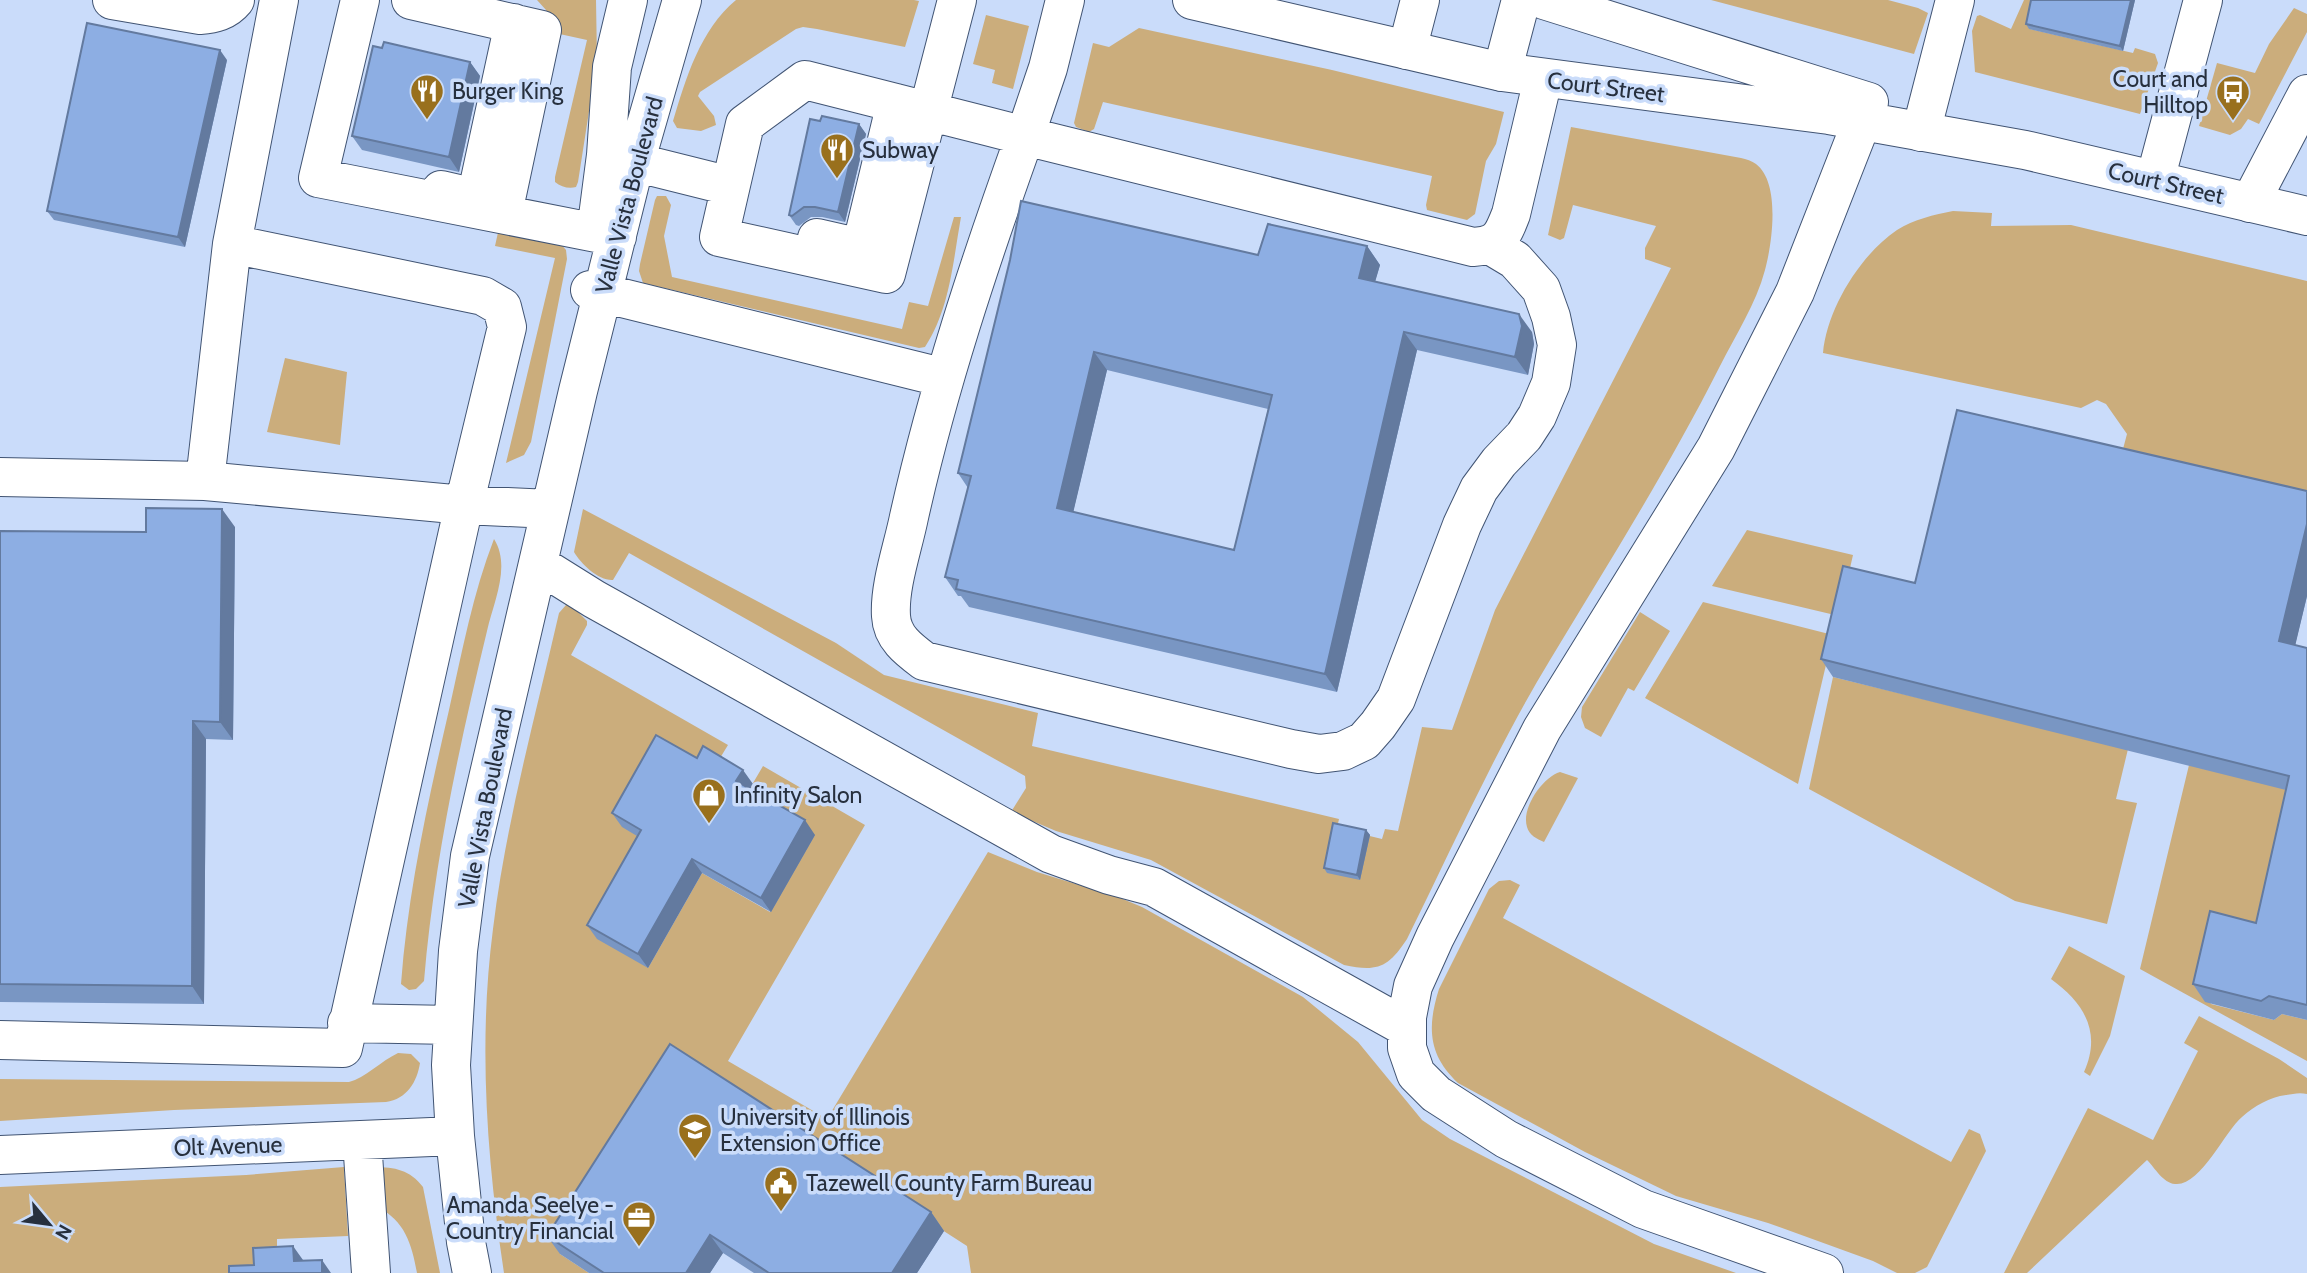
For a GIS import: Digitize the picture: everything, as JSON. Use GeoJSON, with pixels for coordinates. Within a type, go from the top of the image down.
{"type":"FeatureCollection","features":[{"type":"Feature","properties":{"kind":"street"},"geometry":{"type":"LineString","coordinates":[[112,0],[200,15],[213,14],[235,0]]}},
{"type":"Feature","properties":{"kind":"street"},"geometry":{"type":"LineString","coordinates":[[205,481],[232,244],[279,0]]}},
{"type":"Feature","properties":{"kind":"street"},"geometry":{"type":"LineString","coordinates":[[411,0],[542,30],[503,213]]}},
{"type":"Feature","properties":{"kind":"street","name":"Valle Vista Boulevard"},"geometry":{"type":"LineString","coordinates":[[621,159],[612,67],[628,0]]}},
{"type":"Feature","properties":{"kind":"street","name":"Valle Vista Boulevard"},"geometry":{"type":"LineString","coordinates":[[472,1273],[466,1242],[455,1136],[451,1065],[458,951],[470,856],[578,391],[621,159],[682,0]]}},
{"type":"Feature","properties":{"kind":"street"},"geometry":{"type":"LineString","coordinates":[[957,0],[911,107],[886,274],[719,236],[744,124],[805,80],[911,107],[1025,136],[1473,247],[1490,245],[1503,235],[1511,214],[1543,79]]}},
{"type":"Feature","properties":{"kind":"street"},"geometry":{"type":"LineString","coordinates":[[1065,0],[1048,68],[981,258],[924,447],[893,592],[891,617],[897,637],[908,650],[924,661],[1291,749],[1320,754],[1343,751],[1364,741],[1396,699],[1473,501],[1499,462],[1524,436],[1537,416],[1551,383],[1557,345],[1541,289],[1516,260],[1490,245]]}},
{"type":"Feature","properties":{"kind":"street","name":"Court Street"},"geometry":{"type":"LineString","coordinates":[[1192,0],[1502,72],[1862,121],[1922,125]]}},
{"type":"Feature","properties":{"kind":"street"},"geometry":{"type":"LineString","coordinates":[[1407,50],[1420,0]]}},
{"type":"Feature","properties":{"kind":"street"},"geometry":{"type":"LineString","coordinates":[[1502,72],[1521,0]]}},
{"type":"Feature","properties":{"kind":"street","name":"Court Street"},"geometry":{"type":"LineString","coordinates":[[1544,0],[1922,125],[2307,216]]}},
{"type":"Feature","properties":{"kind":"street"},"geometry":{"type":"LineString","coordinates":[[1922,125],[1955,0]]}},
{"type":"Feature","properties":{"kind":"street"},"geometry":{"type":"LineString","coordinates":[[2155,180],[2203,0]]}},
{"type":"Feature","properties":{"kind":"street"},"geometry":{"type":"LineString","coordinates":[[357,13],[369,52],[342,168],[476,198],[514,23]]}},
{"type":"Feature","properties":{"kind":"street"},"geometry":{"type":"LineString","coordinates":[[357,13],[318,178],[606,235]]}},
{"type":"Feature","properties":{"kind":"street"},"geometry":{"type":"LineString","coordinates":[[2250,203],[2307,94]]}},
{"type":"Feature","properties":{"kind":"street"},"geometry":{"type":"LineString","coordinates":[[1825,1273],[1643,1209],[1506,1139],[1436,1094],[1416,1073],[1407,1048],[1407,1028],[1413,986],[1435,937],[1542,729],[1716,448],[1789,304],[1862,121]]}},
{"type":"Feature","properties":{"kind":"street"},"geometry":{"type":"LineString","coordinates":[[621,159],[727,202]]}},
{"type":"Feature","properties":{"kind":"street"},"geometry":{"type":"LineString","coordinates":[[0,1040],[343,1048],[464,505],[507,327],[502,307],[483,296],[232,244]]}},
{"type":"Feature","properties":{"kind":"street"},"geometry":{"type":"LineString","coordinates":[[596,291],[946,378]]}},
{"type":"Feature","properties":{"kind":"street"},"geometry":{"type":"LineString","coordinates":[[0,477],[205,481],[464,505],[550,509]]}},
{"type":"Feature","properties":{"kind":"street"},"geometry":{"type":"LineString","coordinates":[[538,564],[606,606],[1051,854],[1108,875],[1154,887],[1407,1028]]}},
{"type":"Feature","properties":{"kind":"street"},"geometry":{"type":"LineString","coordinates":[[347,1023],[452,1025]]}},
{"type":"Feature","properties":{"kind":"street","name":"Olt Avenue"},"geometry":{"type":"LineString","coordinates":[[0,1155],[455,1136]]}},
{"type":"Feature","properties":{"kind":"street"},"geometry":{"type":"LineString","coordinates":[[362,1140],[371,1273]]}},
{"type":"Feature","properties":{"kind":"shaded area"},"geometry":{"type":"Polygon","coordinates":[[[537,0],[596,0],[597,60],[578,182],[573,188],[555,182],[555,177],[587,40],[555,33],[546,10],[537,0]]]}},
{"type":"Feature","properties":{"kind":"shaded area"},"geometry":{"type":"Polygon","coordinates":[[[736,0],[919,1],[905,47],[817,29],[796,29],[700,92],[698,96],[714,116],[716,125],[701,131],[677,128],[673,121],[696,56],[723,12],[736,0]]]}},
{"type":"Feature","properties":{"kind":"shaded area"},"geometry":{"type":"Polygon","coordinates":[[[1711,0],[1888,0],[1928,13],[1914,54],[1711,0]]]}},
{"type":"Feature","properties":{"kind":"shaded area"},"geometry":{"type":"Polygon","coordinates":[[[2024,0],[2036,0],[2030,29],[2133,53],[2135,48],[2155,54],[2158,63],[2140,114],[1975,72],[1972,31],[1977,16],[2011,29],[2024,0]]]}},
{"type":"Feature","properties":{"kind":"shaded area"},"geometry":{"type":"Polygon","coordinates":[[[2294,8],[2307,14],[2307,32],[2259,124],[2248,119],[2241,129],[2230,135],[2199,126],[2217,63],[2255,73],[2269,44],[2294,8]]]}},
{"type":"Feature","properties":{"kind":"shaded area"},"geometry":{"type":"Polygon","coordinates":[[[986,15],[1029,26],[1013,89],[992,83],[995,70],[973,64],[986,15]]]}},
{"type":"Feature","properties":{"kind":"shaded area"},"geometry":{"type":"Polygon","coordinates":[[[1139,28],[1332,70],[1504,112],[1496,144],[1486,161],[1475,214],[1467,220],[1427,210],[1432,176],[1103,102],[1094,129],[1089,132],[1076,127],[1074,123],[1093,43],[1109,47],[1139,28]]]}},
{"type":"Feature","properties":{"kind":"shaded area"},"geometry":{"type":"Polygon","coordinates":[[[1571,127],[1741,158],[1754,163],[1764,173],[1772,199],[1768,259],[1751,307],[1680,442],[1511,728],[1407,939],[1394,956],[1381,965],[1365,968],[1344,965],[1151,860],[1056,831],[1011,812],[1026,788],[1025,776],[629,553],[613,580],[608,580],[591,571],[574,552],[583,509],[836,643],[884,675],[1038,713],[1032,746],[1339,819],[1337,828],[1382,839],[1385,829],[1398,831],[1422,727],[1452,730],[1495,610],[1671,268],[1645,259],[1645,248],[1656,226],[1573,205],[1564,238],[1560,240],[1548,235],[1571,127]]]}},
{"type":"Feature","properties":{"kind":"shaded area"},"geometry":{"type":"Polygon","coordinates":[[[657,196],[666,196],[671,205],[664,236],[672,277],[902,329],[909,302],[928,306],[954,217],[961,217],[940,317],[925,347],[919,348],[643,283],[640,264],[657,196]]]}},
{"type":"Feature","properties":{"kind":"shaded area"},"geometry":{"type":"Polygon","coordinates":[[[1953,211],[1992,213],[1991,226],[2071,225],[2307,281],[2307,506],[2119,464],[2127,434],[2106,404],[2097,400],[2081,408],[1823,353],[1838,301],[1870,254],[1904,226],[1953,211]]]}},
{"type":"Feature","properties":{"kind":"shaded area"},"geometry":{"type":"Polygon","coordinates":[[[499,228],[561,244],[566,250],[567,259],[531,442],[524,455],[506,463],[555,258],[495,246],[499,228]]]}},
{"type":"Feature","properties":{"kind":"shaded area"},"geometry":{"type":"Polygon","coordinates":[[[285,358],[347,372],[340,445],[267,432],[285,358]]]}},
{"type":"Feature","properties":{"kind":"shaded area"},"geometry":{"type":"Polygon","coordinates":[[[1747,530],[1853,555],[1839,616],[1712,586],[1747,530]]]}},
{"type":"Feature","properties":{"kind":"shaded area"},"geometry":{"type":"Polygon","coordinates":[[[494,539],[501,561],[500,584],[457,761],[434,892],[424,981],[416,989],[409,990],[401,984],[408,915],[420,846],[468,623],[494,539]]]}},
{"type":"Feature","properties":{"kind":"shaded area"},"geometry":{"type":"Polygon","coordinates":[[[1703,602],[1833,635],[1798,784],[1645,698],[1703,602]]]}},
{"type":"Feature","properties":{"kind":"shaded area"},"geometry":{"type":"Polygon","coordinates":[[[566,605],[571,605],[587,621],[571,655],[728,745],[717,763],[651,844],[648,968],[702,873],[770,912],[746,795],[763,766],[865,825],[728,1061],[827,1119],[988,852],[1037,872],[1142,907],[1303,997],[1358,1042],[1422,1120],[1450,1139],[1654,1244],[1736,1273],[971,1273],[967,1246],[683,1063],[560,1254],[589,1273],[504,1273],[486,1102],[488,972],[513,810],[559,613],[566,605]]]}},
{"type":"Feature","properties":{"kind":"shaded area"},"geometry":{"type":"Polygon","coordinates":[[[1640,612],[1670,631],[1634,691],[1628,688],[1601,737],[1585,728],[1581,717],[1582,707],[1640,612]]]}},
{"type":"Feature","properties":{"kind":"shaded area"},"geometry":{"type":"Polygon","coordinates":[[[1833,677],[2128,749],[2116,799],[2137,803],[2107,924],[2015,901],[1809,789],[1833,677]]]}},
{"type":"Feature","properties":{"kind":"shaded area"},"geometry":{"type":"Polygon","coordinates":[[[2307,734],[2268,941],[2207,996],[2211,1004],[2274,1020],[2282,1014],[2307,1020],[2307,1061],[2140,969],[2189,765],[2307,734]]]}},
{"type":"Feature","properties":{"kind":"shaded area"},"geometry":{"type":"Polygon","coordinates":[[[1560,772],[1578,778],[1544,842],[1528,830],[1527,811],[1535,794],[1547,780],[1560,772]]]}},
{"type":"Feature","properties":{"kind":"shaded area"},"geometry":{"type":"Polygon","coordinates":[[[1510,880],[1520,885],[1503,918],[1951,1162],[1969,1129],[1980,1134],[1986,1151],[1927,1267],[1915,1273],[1897,1273],[1873,1261],[1768,1223],[1676,1196],[1585,1152],[1458,1083],[1441,1062],[1436,1051],[1432,1028],[1435,1003],[1439,989],[1489,889],[1499,881],[1510,880]]]}},
{"type":"Feature","properties":{"kind":"shaded area"},"geometry":{"type":"Polygon","coordinates":[[[2069,946],[2125,976],[2110,1036],[2090,1076],[2084,1072],[2091,1044],[2087,1020],[2073,998],[2051,979],[2069,946]]]}},
{"type":"Feature","properties":{"kind":"shaded area"},"geometry":{"type":"Polygon","coordinates":[[[2199,1016],[2279,1059],[2307,1078],[2307,1094],[2280,1096],[2252,1109],[2235,1124],[2203,1168],[2184,1183],[2167,1181],[2147,1160],[2027,1273],[2004,1273],[2088,1108],[2153,1140],[2198,1051],[2184,1043],[2199,1016]]]}},
{"type":"Feature","properties":{"kind":"shaded area"},"geometry":{"type":"Polygon","coordinates":[[[398,1053],[411,1054],[420,1063],[419,1070],[405,1093],[386,1102],[174,1110],[0,1121],[0,1079],[349,1082],[398,1053]]]}},
{"type":"Feature","properties":{"kind":"shaded area"},"geometry":{"type":"Polygon","coordinates":[[[344,1167],[348,1236],[277,1239],[277,1261],[264,1273],[0,1273],[0,1187],[246,1175],[344,1167]]]}},
{"type":"Feature","properties":{"kind":"shaded area"},"geometry":{"type":"Polygon","coordinates":[[[374,1167],[402,1171],[423,1187],[440,1273],[417,1273],[406,1234],[387,1212],[377,1207],[374,1167]]]}},
{"type":"Feature","properties":{"kind":"building"},"geometry":{"type":"Polygon","coordinates":[[[2031,0],[2131,0],[2120,46],[2026,24],[2031,0]]]}},
{"type":"Feature","properties":{"kind":"building"},"geometry":{"type":"Polygon","coordinates":[[[87,23],[220,50],[178,237],[47,211],[87,23]]]}},
{"type":"Feature","properties":{"kind":"building","name":"Burger King"},"geometry":{"type":"Polygon","coordinates":[[[384,42],[470,62],[449,157],[352,136],[373,46],[382,48],[384,42]]]}},
{"type":"Feature","properties":{"kind":"building"},"geometry":{"type":"Polygon","coordinates":[[[822,116],[859,124],[838,212],[804,207],[792,216],[789,215],[810,119],[820,121],[822,116]]]}},
{"type":"Feature","properties":{"kind":"building"},"geometry":{"type":"Polygon","coordinates":[[[1021,201],[1258,255],[1268,224],[1367,246],[1359,278],[1519,314],[1522,326],[1515,357],[1404,332],[1325,674],[956,589],[958,580],[945,577],[971,476],[958,473],[1010,260],[1021,201]],[[1094,352],[1057,508],[1234,550],[1272,395],[1094,352]]]}},
{"type":"Feature","properties":{"kind":"building"},"geometry":{"type":"Polygon","coordinates":[[[1957,410],[2307,491],[2307,524],[2279,641],[2307,648],[2307,1005],[2269,996],[2261,1001],[2193,984],[2210,911],[2256,923],[2289,776],[1821,659],[1843,566],[1915,583],[1957,410]]]}},
{"type":"Feature","properties":{"kind":"building"},"geometry":{"type":"Polygon","coordinates":[[[146,508],[222,509],[220,722],[193,721],[192,986],[0,984],[0,531],[146,532],[146,508]]]}},
{"type":"Feature","properties":{"kind":"building"},"geometry":{"type":"Polygon","coordinates":[[[656,735],[697,758],[703,746],[743,770],[736,781],[805,820],[761,898],[692,859],[638,954],[587,925],[641,830],[612,813],[656,735]]]}},
{"type":"Feature","properties":{"kind":"building"},"geometry":{"type":"Polygon","coordinates":[[[1333,823],[1366,830],[1357,875],[1324,868],[1333,823]]]}},
{"type":"Feature","properties":{"kind":"building"},"geometry":{"type":"Polygon","coordinates":[[[670,1044],[931,1212],[892,1273],[769,1273],[710,1235],[686,1273],[604,1273],[547,1236],[670,1044]]]}},
{"type":"Feature","properties":{"kind":"building"},"geometry":{"type":"Polygon","coordinates":[[[293,1246],[294,1261],[322,1260],[322,1273],[229,1273],[229,1266],[254,1265],[253,1248],[293,1246]]]}},
{"type":"Feature","properties":{"kind":"place","name":"Burger King"},"geometry":{"type":"Point","coordinates":[427,121]}},
{"type":"Feature","properties":{"kind":"place","name":"Court and Hilltop"},"geometry":{"type":"Point","coordinates":[2233,122]}},
{"type":"Feature","properties":{"kind":"place","name":"Subway"},"geometry":{"type":"Point","coordinates":[837,180]}},
{"type":"Feature","properties":{"kind":"place","name":"Infinity Salon"},"geometry":{"type":"Point","coordinates":[709,825]}},
{"type":"Feature","properties":{"kind":"place","name":"University of Illinois Extension Office"},"geometry":{"type":"Point","coordinates":[695,1160]}},
{"type":"Feature","properties":{"kind":"place","name":"Tazewell County Farm Bureau"},"geometry":{"type":"Point","coordinates":[781,1213]}},
{"type":"Feature","properties":{"kind":"place","name":"Amanda Seelye - Country Financial"},"geometry":{"type":"Point","coordinates":[639,1248]}}]}
